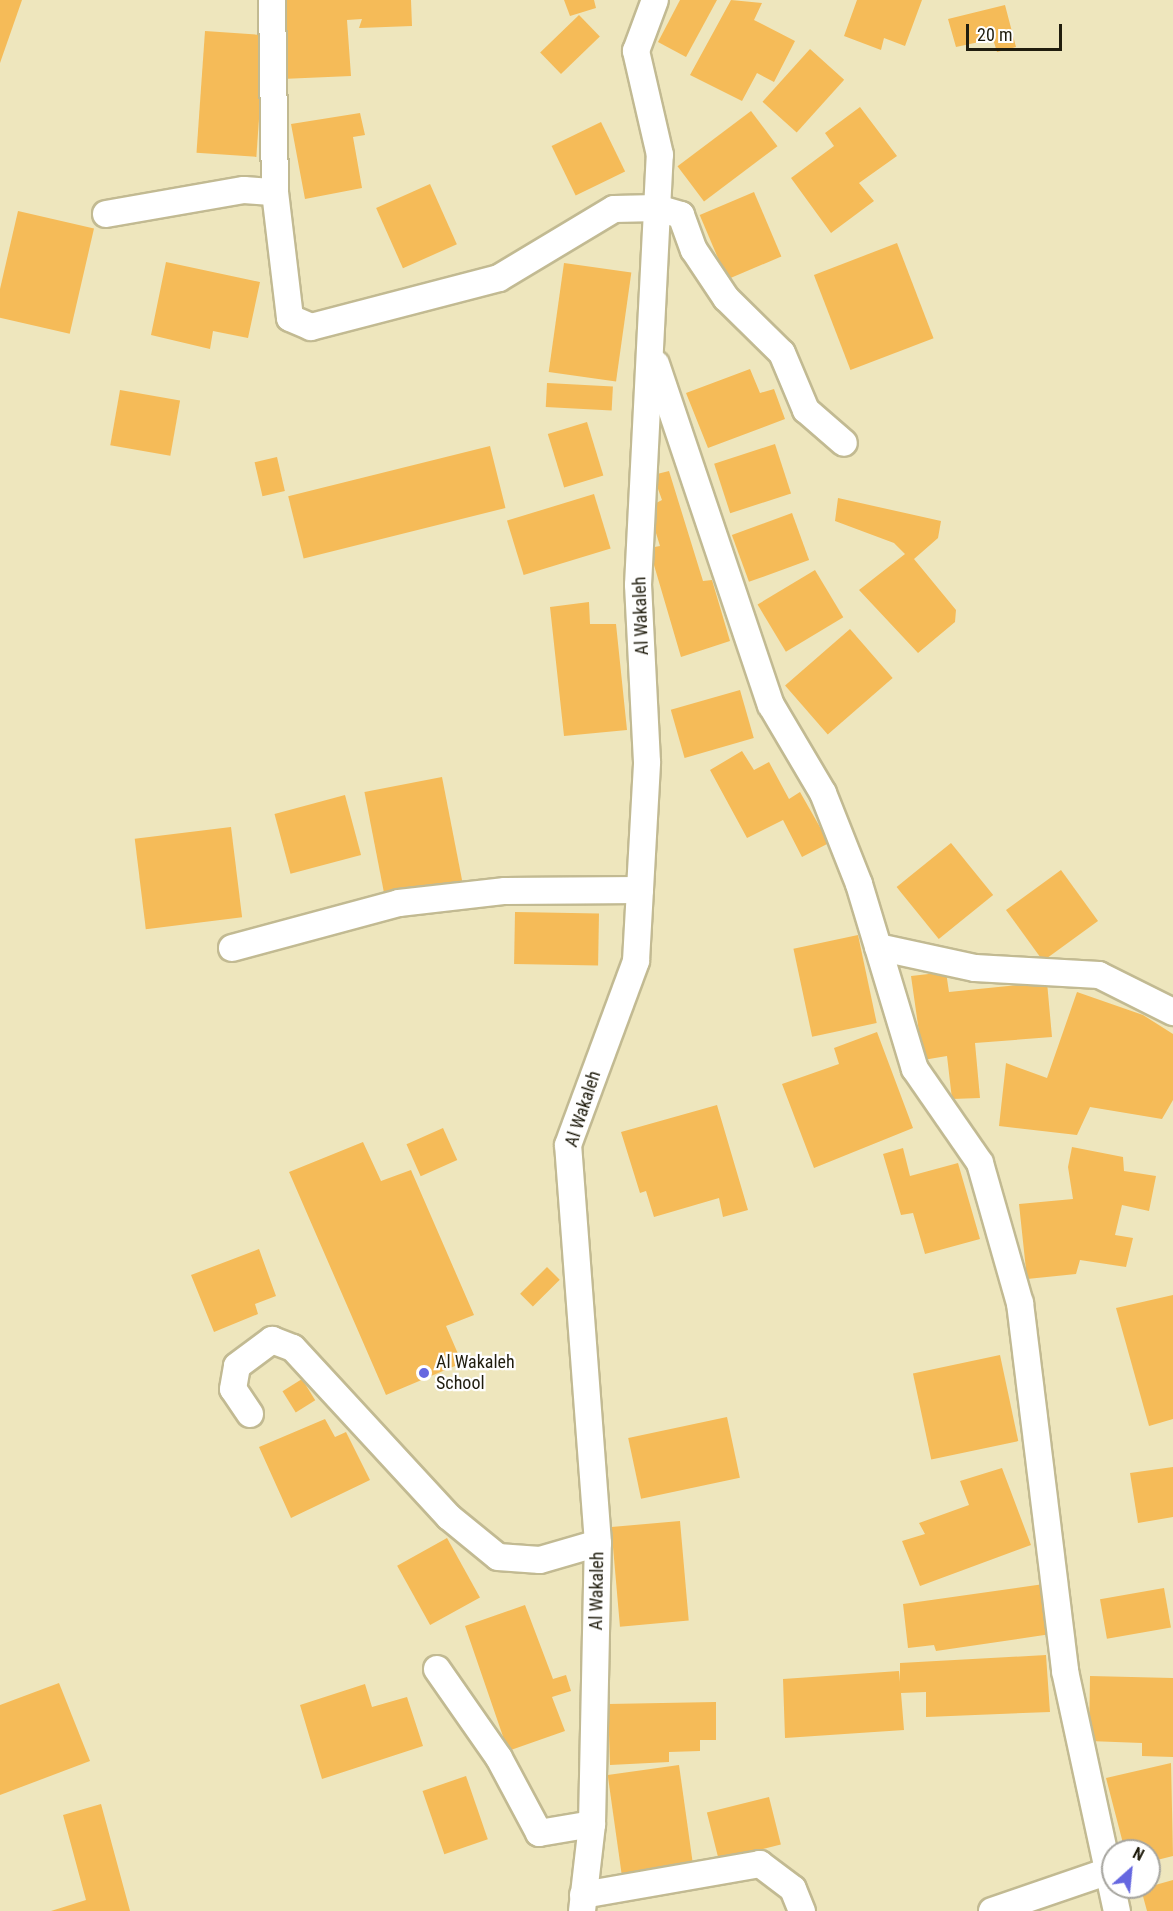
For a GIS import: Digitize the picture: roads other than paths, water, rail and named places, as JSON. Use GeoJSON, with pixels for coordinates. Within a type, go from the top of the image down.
{"type":"FeatureCollection","features":[{"type":"Feature","properties":{"kind":"street"},"geometry":{"type":"LineString","coordinates":[[272,0],[275,192],[290,318],[311,327],[499,278],[614,209],[657,208],[681,215],[694,250],[726,298],[782,353],[806,410],[844,443]]}},
{"type":"Feature","properties":{"kind":"street","name":"Al Wakaleh"},"geometry":{"type":"LineString","coordinates":[[582,1903],[592,1824],[598,1544],[568,1145],[636,961],[647,762],[638,585],[660,154],[636,51],[655,0]]}},
{"type":"Feature","properties":{"kind":"street"},"geometry":{"type":"LineString","coordinates":[[106,214],[244,190],[275,192]]}},
{"type":"Feature","properties":{"kind":"street"},"geometry":{"type":"LineString","coordinates":[[651,350],[771,705],[823,793],[878,947],[915,1069],[980,1164],[1020,1303],[1065,1671],[1101,1847]]}},
{"type":"Feature","properties":{"kind":"street"},"geometry":{"type":"LineString","coordinates":[[232,948],[399,903],[505,891],[640,890]]}},
{"type":"Feature","properties":{"kind":"street"},"geometry":{"type":"LineString","coordinates":[[878,947],[975,968],[1099,975],[1173,1012]]}},
{"type":"Feature","properties":{"kind":"street"},"geometry":{"type":"LineString","coordinates":[[250,1414],[233,1389],[237,1366],[272,1340],[293,1348],[449,1517],[498,1557],[540,1560],[598,1544]]}},
{"type":"Feature","properties":{"kind":"street"},"geometry":{"type":"LineString","coordinates":[[437,1669],[499,1758],[539,1833],[592,1824]]}},
{"type":"Feature","properties":{"kind":"street"},"geometry":{"type":"LineString","coordinates":[[582,1903],[760,1864],[793,1889],[802,1911]]}},
{"type":"Feature","properties":{"kind":"street"},"geometry":{"type":"LineString","coordinates":[[992,1911],[1101,1874]]}},
{"type":"Feature","properties":{"kind":"place","name":"Al Wakaleh School"},"geometry":{"type":"Point","coordinates":[424,1373]}}]}
